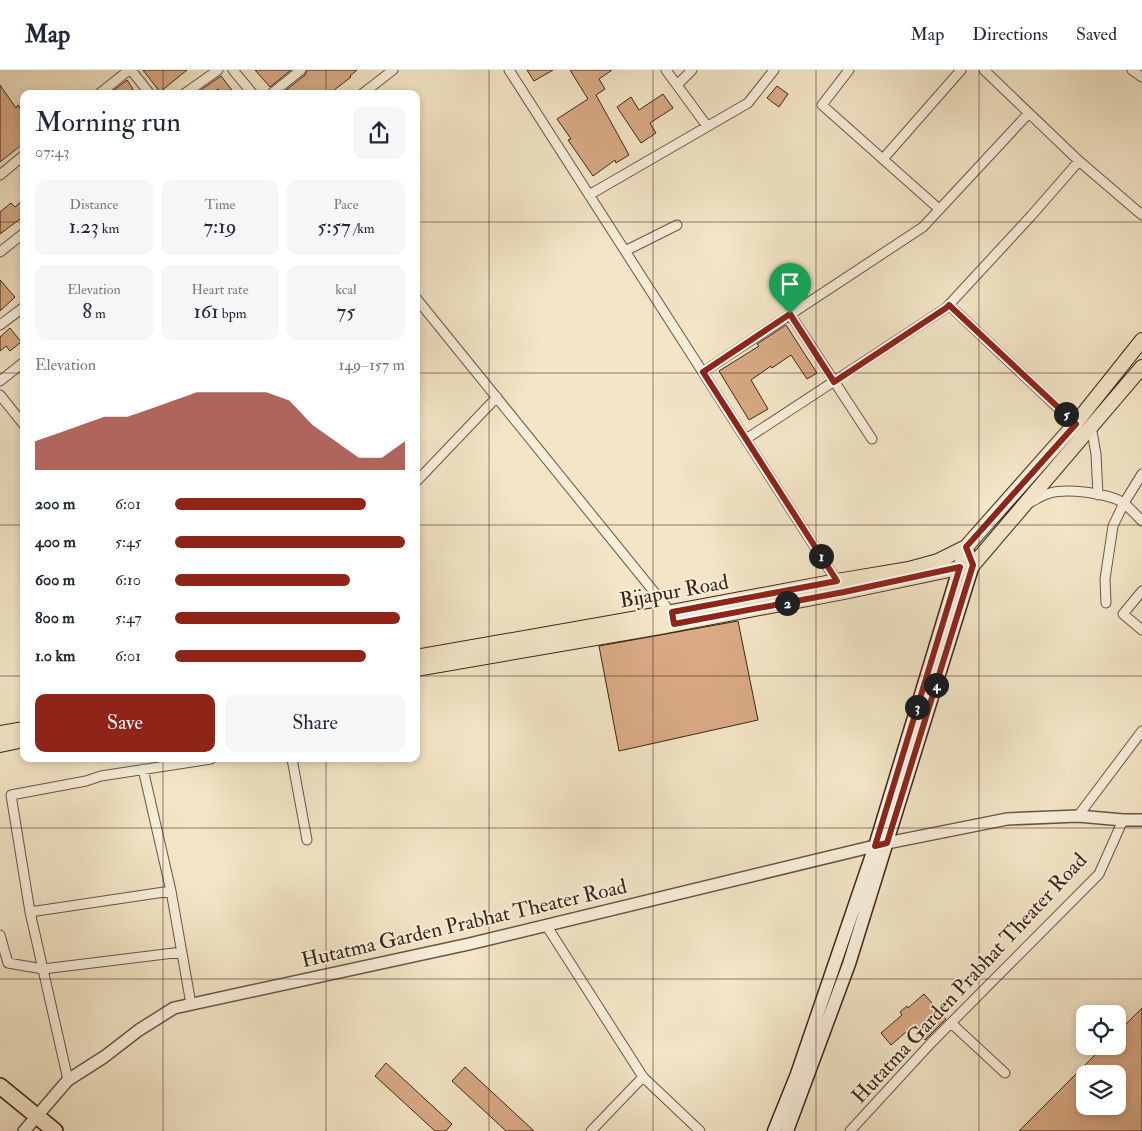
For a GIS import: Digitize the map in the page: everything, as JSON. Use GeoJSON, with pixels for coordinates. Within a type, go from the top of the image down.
{"type":"FeatureCollection","features":[{"type":"Feature","properties":{"kind":"highway"},"geometry":{"type":"LineString","coordinates":[[0,1086],[55,1131]]}},
{"type":"Feature","properties":{"kind":"main road"},"geometry":{"type":"LineString","coordinates":[[787,1131],[849,964],[881,844],[966,566],[966,547],[1076,424],[1142,340]]}},
{"type":"Feature","properties":{"kind":"main road"},"geometry":{"type":"LineString","coordinates":[[840,586],[966,566],[1022,506],[1142,367]]}},
{"type":"Feature","properties":{"kind":"main road","name":"Bijapur Road"},"geometry":{"type":"LineString","coordinates":[[420,656],[673,618],[840,586],[938,561],[966,547]]}},
{"type":"Feature","properties":{"kind":"main road"},"geometry":{"type":"LineString","coordinates":[[420,668],[673,618]]}},
{"type":"Feature","properties":{"kind":"main road"},"geometry":{"type":"LineString","coordinates":[[0,733],[20,730]]}},
{"type":"Feature","properties":{"kind":"main road"},"geometry":{"type":"LineString","coordinates":[[0,745],[20,741]]}},
{"type":"Feature","properties":{"kind":"main road"},"geometry":{"type":"LineString","coordinates":[[774,1131],[881,844]]}},
{"type":"Feature","properties":{"kind":"street"},"geometry":{"type":"LineString","coordinates":[[104,90],[130,70],[147,90]]}},
{"type":"Feature","properties":{"kind":"street"},"geometry":{"type":"LineString","coordinates":[[190,90],[218,70]]}},
{"type":"Feature","properties":{"kind":"street"},"geometry":{"type":"LineString","coordinates":[[233,70],[250,90]]}},
{"type":"Feature","properties":{"kind":"street"},"geometry":{"type":"LineString","coordinates":[[275,90],[301,70]]}},
{"type":"Feature","properties":{"kind":"street"},"geometry":{"type":"LineString","coordinates":[[509,70],[840,586]]}},
{"type":"Feature","properties":{"kind":"street"},"geometry":{"type":"LineString","coordinates":[[666,70],[707,126]]}},
{"type":"Feature","properties":{"kind":"street"},"geometry":{"type":"LineString","coordinates":[[677,85],[692,70]]}},
{"type":"Feature","properties":{"kind":"street"},"geometry":{"type":"LineString","coordinates":[[589,195],[748,103],[774,70]]}},
{"type":"Feature","properties":{"kind":"street"},"geometry":{"type":"LineString","coordinates":[[849,70],[822,106],[939,209]]}},
{"type":"Feature","properties":{"kind":"street"},"geometry":{"type":"LineString","coordinates":[[884,160],[961,70]]}},
{"type":"Feature","properties":{"kind":"street"},"geometry":{"type":"LineString","coordinates":[[984,70],[1079,161],[1142,215]]}},
{"type":"Feature","properties":{"kind":"street"},"geometry":{"type":"LineString","coordinates":[[1132,70],[1142,77]]}},
{"type":"Feature","properties":{"kind":"street"},"geometry":{"type":"LineString","coordinates":[[367,90],[389,71]]}},
{"type":"Feature","properties":{"kind":"street"},"geometry":{"type":"LineString","coordinates":[[703,372],[923,227],[1029,112]]}},
{"type":"Feature","properties":{"kind":"street"},"geometry":{"type":"LineString","coordinates":[[0,174],[20,158]]}},
{"type":"Feature","properties":{"kind":"street"},"geometry":{"type":"LineString","coordinates":[[746,439],[946,308],[1079,161]]}},
{"type":"Feature","properties":{"kind":"street"},"geometry":{"type":"LineString","coordinates":[[625,251],[677,225]]}},
{"type":"Feature","properties":{"kind":"street"},"geometry":{"type":"LineString","coordinates":[[0,252],[20,236]]}},
{"type":"Feature","properties":{"kind":"street"},"geometry":{"type":"LineString","coordinates":[[420,303],[673,618]]}},
{"type":"Feature","properties":{"kind":"street"},"geometry":{"type":"LineString","coordinates":[[949,305],[1076,424]]}},
{"type":"Feature","properties":{"kind":"street"},"geometry":{"type":"LineString","coordinates":[[0,326],[20,310]]}},
{"type":"Feature","properties":{"kind":"street"},"geometry":{"type":"LineString","coordinates":[[790,314],[872,439]]}},
{"type":"Feature","properties":{"kind":"street"},"geometry":{"type":"LineString","coordinates":[[0,381],[20,365]]}},
{"type":"Feature","properties":{"kind":"street"},"geometry":{"type":"LineString","coordinates":[[0,395],[20,420]]}},
{"type":"Feature","properties":{"kind":"street"},"geometry":{"type":"LineString","coordinates":[[420,478],[497,397]]}},
{"type":"Feature","properties":{"kind":"street"},"geometry":{"type":"LineString","coordinates":[[1091,426],[1096,454],[1098,494]]}},
{"type":"Feature","properties":{"kind":"street"},"geometry":{"type":"LineString","coordinates":[[1106,603],[1106,579],[1113,526],[1124,503],[1142,474]]}},
{"type":"Feature","properties":{"kind":"street"},"geometry":{"type":"LineString","coordinates":[[1022,506],[1050,493],[1069,491],[1098,494],[1124,503],[1142,521]]}},
{"type":"Feature","properties":{"kind":"street"},"geometry":{"type":"LineString","coordinates":[[1142,591],[1123,614],[1142,630]]}},
{"type":"Feature","properties":{"kind":"street"},"geometry":{"type":"LineString","coordinates":[[1078,816],[1142,730]]}},
{"type":"Feature","properties":{"kind":"street"},"geometry":{"type":"LineString","coordinates":[[68,1080],[30,912],[11,795],[86,781],[101,776],[192,762]]}},
{"type":"Feature","properties":{"kind":"street"},"geometry":{"type":"LineString","coordinates":[[293,762],[307,840]]}},
{"type":"Feature","properties":{"kind":"street"},"geometry":{"type":"LineString","coordinates":[[143,770],[171,891],[191,1004]]}},
{"type":"Feature","properties":{"kind":"street","name":"Hutatma Garden Prabhat Theater Road"},"geometry":{"type":"LineString","coordinates":[[24,1131],[68,1080],[174,1008],[469,944],[881,844],[1007,819],[1078,816],[1142,820]]}},
{"type":"Feature","properties":{"kind":"street","name":"Hutatma Garden Prabhat Theater Road"},"geometry":{"type":"LineString","coordinates":[[850,1131],[951,1023],[1099,874],[1123,820]]}},
{"type":"Feature","properties":{"kind":"street"},"geometry":{"type":"LineString","coordinates":[[30,912],[171,891]]}},
{"type":"Feature","properties":{"kind":"street"},"geometry":{"type":"LineString","coordinates":[[546,925],[643,1077],[700,1131]]}},
{"type":"Feature","properties":{"kind":"street"},"geometry":{"type":"LineString","coordinates":[[0,936],[8,963],[43,969],[182,952]]}},
{"type":"Feature","properties":{"kind":"street"},"geometry":{"type":"LineString","coordinates":[[951,1023],[1005,1073]]}},
{"type":"Feature","properties":{"kind":"street"},"geometry":{"type":"LineString","coordinates":[[591,1131],[643,1077]]}},
{"type":"Feature","properties":{"kind":"building"},"geometry":{"type":"Polygon","coordinates":[[[143,70],[187,70],[162,90],[158,90],[143,70]]]}},
{"type":"Feature","properties":{"kind":"building"},"geometry":{"type":"Polygon","coordinates":[[[255,70],[291,70],[270,87],[255,70]]]}},
{"type":"Feature","properties":{"kind":"building"},"geometry":{"type":"Polygon","coordinates":[[[307,70],[357,70],[334,90],[286,90],[305,75],[307,70]]]}},
{"type":"Feature","properties":{"kind":"building"},"geometry":{"type":"Polygon","coordinates":[[[527,70],[553,70],[534,81],[527,70]]]}},
{"type":"Feature","properties":{"kind":"building"},"geometry":{"type":"Polygon","coordinates":[[[570,70],[612,70],[599,79],[605,89],[596,95],[629,155],[616,163],[615,160],[593,176],[568,140],[571,139],[557,119],[588,99],[570,70]]]}},
{"type":"Feature","properties":{"kind":"building"},"geometry":{"type":"Polygon","coordinates":[[[221,76],[232,90],[218,89],[201,90],[221,76]]]}},
{"type":"Feature","properties":{"kind":"building"},"geometry":{"type":"Polygon","coordinates":[[[127,80],[133,89],[132,90],[114,90],[127,80]]]}},
{"type":"Feature","properties":{"kind":"building"},"geometry":{"type":"Polygon","coordinates":[[[0,85],[16,108],[18,105],[20,108],[20,146],[0,162],[0,85]]]}},
{"type":"Feature","properties":{"kind":"building"},"geometry":{"type":"Polygon","coordinates":[[[777,86],[788,94],[779,107],[767,98],[777,86]]]}},
{"type":"Feature","properties":{"kind":"building"},"geometry":{"type":"Polygon","coordinates":[[[663,94],[673,108],[650,123],[656,133],[641,143],[617,107],[631,97],[639,110],[663,94]]]}},
{"type":"Feature","properties":{"kind":"building"},"geometry":{"type":"Polygon","coordinates":[[[11,203],[15,207],[20,203],[20,219],[0,234],[0,212],[11,203]]]}},
{"type":"Feature","properties":{"kind":"building"},"geometry":{"type":"Polygon","coordinates":[[[0,280],[15,297],[0,311],[0,280]]]}},
{"type":"Feature","properties":{"kind":"building"},"geometry":{"type":"Polygon","coordinates":[[[786,325],[817,373],[807,379],[791,355],[772,368],[771,366],[751,380],[768,409],[749,420],[719,371],[759,346],[757,344],[786,325]]]}},
{"type":"Feature","properties":{"kind":"building"},"geometry":{"type":"Polygon","coordinates":[[[10,328],[20,343],[10,351],[6,346],[0,351],[0,337],[10,328]]]}},
{"type":"Feature","properties":{"kind":"building"},"geometry":{"type":"Polygon","coordinates":[[[738,621],[758,720],[619,751],[599,646],[738,621]]]}},
{"type":"Feature","properties":{"kind":"building"},"geometry":{"type":"Polygon","coordinates":[[[924,994],[946,1019],[925,1040],[913,1026],[891,1045],[881,1033],[902,1015],[900,1012],[907,1006],[908,1008],[924,994]]]}},
{"type":"Feature","properties":{"kind":"building"},"geometry":{"type":"Polygon","coordinates":[[[1142,1008],[1142,1131],[1019,1131],[1076,1074],[1076,1115],[1126,1115],[1126,1065],[1085,1065],[1095,1055],[1126,1055],[1126,1024],[1142,1008]]]}},
{"type":"Feature","properties":{"kind":"building"},"geometry":{"type":"Polygon","coordinates":[[[386,1063],[452,1124],[446,1131],[435,1131],[375,1076],[386,1063]]]}},
{"type":"Feature","properties":{"kind":"building"},"geometry":{"type":"Polygon","coordinates":[[[465,1067],[534,1131],[506,1131],[452,1081],[465,1067]]]}},
{"type":"Feature","properties":{"kind":"route"},"geometry":{"type":"LineString","coordinates":[[949,305],[1076,424],[966,547],[973,565],[887,843],[875,846],[960,567],[844,592],[674,624],[672,612],[837,581],[703,372],[790,314],[834,382],[949,305]]}}]}
